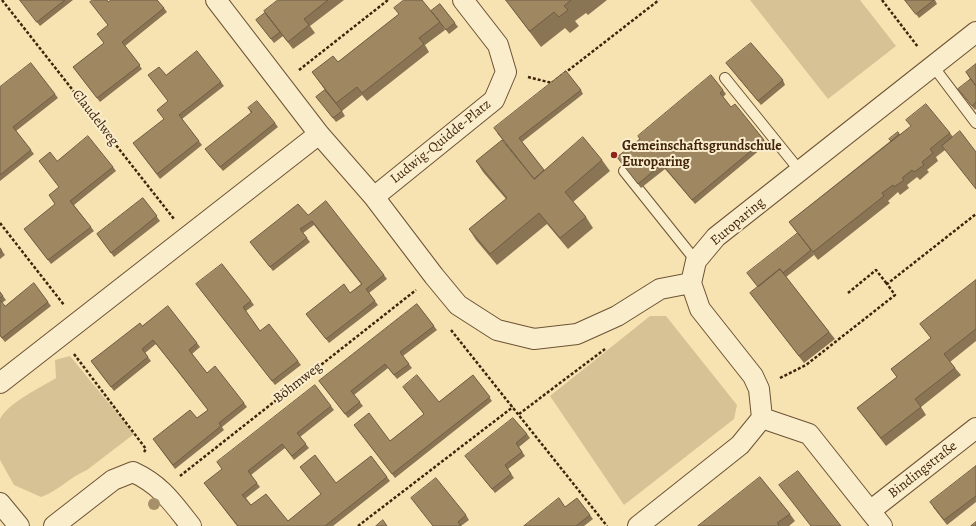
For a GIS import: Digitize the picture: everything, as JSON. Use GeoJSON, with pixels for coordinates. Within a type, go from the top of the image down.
{"type":"FeatureCollection","features":[{"type":"Feature","properties":{"kind":"street"},"geometry":{"type":"LineString","coordinates":[[216,0],[319,134],[374,197],[434,276],[458,304],[497,330],[534,339],[577,334],[617,316],[660,289],[691,283],[700,309],[753,376],[758,389],[762,418],[740,445],[638,526]]}},
{"type":"Feature","properties":{"kind":"street"},"geometry":{"type":"LineString","coordinates":[[463,0],[498,45],[506,72]]}},
{"type":"Feature","properties":{"kind":"street","name":"Europaring"},"geometry":{"type":"LineString","coordinates":[[691,283],[696,261],[716,237],[976,32]]}},
{"type":"Feature","properties":{"kind":"street","name":"Ludwig-Quidde-Platz"},"geometry":{"type":"LineString","coordinates":[[374,197],[494,100],[506,72]]}},
{"type":"Feature","properties":{"kind":"street"},"geometry":{"type":"LineString","coordinates":[[0,383],[319,134]]}},
{"type":"Feature","properties":{"kind":"street"},"geometry":{"type":"LineString","coordinates":[[762,418],[808,434],[876,519]]}},
{"type":"Feature","properties":{"kind":"street","name":"Bindingstraße"},"geometry":{"type":"LineString","coordinates":[[876,519],[976,428]]}},
{"type":"Feature","properties":{"kind":"street"},"geometry":{"type":"LineString","coordinates":[[54,526],[113,480],[133,472],[148,479],[162,490],[191,526]]}},
{"type":"Feature","properties":{"kind":"street"},"geometry":{"type":"LineString","coordinates":[[0,503],[19,526]]}},
{"type":"Feature","properties":{"kind":"lane"},"geometry":{"type":"LineString","coordinates":[[933,66],[976,123]]}},
{"type":"Feature","properties":{"kind":"lane"},"geometry":{"type":"LineString","coordinates":[[725,78],[800,171]]}},
{"type":"Feature","properties":{"kind":"lane"},"geometry":{"type":"LineString","coordinates":[[624,171],[696,261]]}},
{"type":"Feature","properties":{"kind":"path","name":"Claudelweg"},"geometry":{"type":"LineString","coordinates":[[2,0],[187,237]]}},
{"type":"Feature","properties":{"kind":"path"},"geometry":{"type":"LineString","coordinates":[[281,83],[388,0]]}},
{"type":"Feature","properties":{"kind":"path"},"geometry":{"type":"LineString","coordinates":[[506,72],[552,83],[659,0]]}},
{"type":"Feature","properties":{"kind":"path"},"geometry":{"type":"LineString","coordinates":[[882,0],[933,66]]}},
{"type":"Feature","properties":{"kind":"path"},"geometry":{"type":"LineString","coordinates":[[887,284],[976,214]]}},
{"type":"Feature","properties":{"kind":"path"},"geometry":{"type":"LineString","coordinates":[[0,224],[78,322]]}},
{"type":"Feature","properties":{"kind":"path"},"geometry":{"type":"LineString","coordinates":[[758,389],[806,365],[895,295],[876,270],[848,293]]}},
{"type":"Feature","properties":{"kind":"path","name":"Böhmweg"},"geometry":{"type":"LineString","coordinates":[[162,490],[434,276]]}},
{"type":"Feature","properties":{"kind":"path"},"geometry":{"type":"LineString","coordinates":[[448,326],[607,526]]}},
{"type":"Feature","properties":{"kind":"path"},"geometry":{"type":"LineString","coordinates":[[60,337],[146,449],[133,472]]}},
{"type":"Feature","properties":{"kind":"path"},"geometry":{"type":"LineString","coordinates":[[358,526],[513,406]]}},
{"type":"Feature","properties":{"kind":"shaded area"},"geometry":{"type":"Polygon","coordinates":[[[750,0],[860,0],[896,46],[828,99],[750,0]]]}},
{"type":"Feature","properties":{"kind":"shaded area"},"geometry":{"type":"Polygon","coordinates":[[[650,316],[666,316],[737,405],[734,419],[624,505],[550,396],[650,316]]]}},
{"type":"Feature","properties":{"kind":"shaded area"},"geometry":{"type":"Polygon","coordinates":[[[70,356],[134,434],[87,470],[41,497],[14,485],[0,460],[0,419],[4,413],[17,401],[56,378],[55,360],[70,356]]]}},
{"type":"Feature","properties":{"kind":"building"},"geometry":{"type":"Polygon","coordinates":[[[20,0],[65,0],[37,22],[20,0]]]}},
{"type":"Feature","properties":{"kind":"building"},"geometry":{"type":"Polygon","coordinates":[[[93,0],[107,0],[108,2],[111,0],[157,0],[164,8],[122,42],[140,65],[97,98],[73,67],[104,43],[97,34],[108,25],[90,2],[93,0]]]}},
{"type":"Feature","properties":{"kind":"building"},"geometry":{"type":"Polygon","coordinates":[[[278,0],[328,0],[304,19],[309,25],[288,42],[264,11],[278,0]]]}},
{"type":"Feature","properties":{"kind":"building"},"geometry":{"type":"Polygon","coordinates":[[[404,0],[422,0],[440,22],[419,38],[424,44],[362,93],[357,87],[336,103],[312,72],[333,56],[338,62],[399,14],[394,8],[404,0]]]}},
{"type":"Feature","properties":{"kind":"building"},"geometry":{"type":"Polygon","coordinates":[[[506,0],[571,0],[564,6],[568,10],[559,17],[554,12],[530,31],[506,0]]]}},
{"type":"Feature","properties":{"kind":"building"},"geometry":{"type":"Polygon","coordinates":[[[905,0],[934,0],[916,14],[905,0]]]}},
{"type":"Feature","properties":{"kind":"building"},"geometry":{"type":"Polygon","coordinates":[[[440,4],[455,23],[446,30],[431,11],[440,4]]]}},
{"type":"Feature","properties":{"kind":"building"},"geometry":{"type":"Polygon","coordinates":[[[265,13],[280,32],[271,39],[256,20],[265,13]]]}},
{"type":"Feature","properties":{"kind":"building"},"geometry":{"type":"Polygon","coordinates":[[[751,43],[783,80],[758,101],[726,63],[751,43]]]}},
{"type":"Feature","properties":{"kind":"building"},"geometry":{"type":"Polygon","coordinates":[[[197,51],[221,82],[179,115],[199,141],[157,174],[133,143],[164,119],[157,110],[168,101],[148,75],[159,67],[166,75],[197,51]]]}},
{"type":"Feature","properties":{"kind":"building"},"geometry":{"type":"Polygon","coordinates":[[[31,63],[55,94],[13,127],[31,150],[0,175],[0,87],[31,63]]]}},
{"type":"Feature","properties":{"kind":"building"},"geometry":{"type":"Polygon","coordinates":[[[976,64],[976,86],[966,72],[976,64]]]}},
{"type":"Feature","properties":{"kind":"building"},"geometry":{"type":"Polygon","coordinates":[[[566,71],[581,90],[519,138],[544,170],[534,179],[494,128],[566,71]]]}},
{"type":"Feature","properties":{"kind":"building"},"geometry":{"type":"Polygon","coordinates":[[[711,75],[723,90],[720,93],[731,107],[735,104],[764,140],[692,200],[662,164],[638,184],[617,157],[640,139],[638,136],[711,75]]]}},
{"type":"Feature","properties":{"kind":"building"},"geometry":{"type":"Polygon","coordinates":[[[971,79],[976,86],[976,102],[972,106],[958,89],[971,79]]]}},
{"type":"Feature","properties":{"kind":"building"},"geometry":{"type":"Polygon","coordinates":[[[325,90],[342,111],[333,118],[316,97],[325,90]]]}},
{"type":"Feature","properties":{"kind":"building"},"geometry":{"type":"Polygon","coordinates":[[[257,101],[275,123],[220,167],[205,149],[252,112],[248,108],[257,101]]]}},
{"type":"Feature","properties":{"kind":"building"},"geometry":{"type":"Polygon","coordinates":[[[926,104],[950,133],[930,149],[933,153],[922,162],[924,165],[914,172],[912,170],[902,178],[904,180],[894,187],[893,185],[882,193],[884,196],[813,252],[789,222],[911,126],[906,120],[926,104]]]}},
{"type":"Feature","properties":{"kind":"building"},"geometry":{"type":"Polygon","coordinates":[[[960,131],[976,152],[976,189],[942,146],[960,131]]]}},
{"type":"Feature","properties":{"kind":"building"},"geometry":{"type":"Polygon","coordinates":[[[898,132],[899,134],[891,141],[889,139],[898,132]]]}},
{"type":"Feature","properties":{"kind":"building"},"geometry":{"type":"Polygon","coordinates":[[[88,136],[113,167],[70,201],[91,227],[48,260],[24,229],[55,204],[49,195],[59,187],[39,161],[50,152],[57,161],[88,136]]]}},
{"type":"Feature","properties":{"kind":"building"},"geometry":{"type":"Polygon","coordinates":[[[583,137],[602,160],[565,192],[586,217],[560,238],[539,213],[490,254],[469,229],[507,198],[476,161],[502,140],[534,179],[583,137]]]}},
{"type":"Feature","properties":{"kind":"building"},"geometry":{"type":"Polygon","coordinates":[[[143,198],[157,216],[111,253],[97,234],[143,198]]]}},
{"type":"Feature","properties":{"kind":"building"},"geometry":{"type":"Polygon","coordinates":[[[326,201],[384,275],[366,289],[375,301],[326,339],[306,314],[344,284],[350,293],[362,284],[312,221],[300,229],[307,238],[270,267],[250,242],[298,204],[308,215],[326,201]]]}},
{"type":"Feature","properties":{"kind":"building"},"geometry":{"type":"Polygon","coordinates":[[[798,233],[811,250],[783,273],[780,269],[758,287],[747,273],[798,233]]]}},
{"type":"Feature","properties":{"kind":"building"},"geometry":{"type":"Polygon","coordinates":[[[222,264],[251,301],[243,307],[260,331],[269,324],[298,361],[272,381],[196,284],[222,264]]]}},
{"type":"Feature","properties":{"kind":"building"},"geometry":{"type":"Polygon","coordinates":[[[780,269],[829,332],[799,356],[750,293],[780,269]]]}},
{"type":"Feature","properties":{"kind":"building"},"geometry":{"type":"Polygon","coordinates":[[[976,280],[976,329],[944,354],[955,368],[915,399],[921,407],[881,438],[857,408],[897,377],[891,369],[931,338],[920,324],[976,280]]]}},
{"type":"Feature","properties":{"kind":"building"},"geometry":{"type":"Polygon","coordinates":[[[34,283],[48,302],[2,338],[0,335],[0,300],[5,306],[34,283]]]}},
{"type":"Feature","properties":{"kind":"building"},"geometry":{"type":"Polygon","coordinates":[[[417,304],[434,326],[400,352],[409,364],[394,375],[385,364],[351,391],[360,402],[345,414],[319,381],[417,304]]]}},
{"type":"Feature","properties":{"kind":"building"},"geometry":{"type":"Polygon","coordinates":[[[168,306],[197,343],[189,350],[207,373],[215,366],[244,403],[219,423],[221,426],[173,465],[153,439],[190,410],[197,418],[208,410],[181,375],[153,340],[142,349],[148,357],[111,387],[91,361],[140,323],[142,326],[168,306]]]}},
{"type":"Feature","properties":{"kind":"building"},"geometry":{"type":"Polygon","coordinates":[[[417,375],[439,402],[473,375],[490,397],[392,474],[354,425],[369,413],[390,441],[424,414],[403,387],[417,375]]]}},
{"type":"Feature","properties":{"kind":"building"},"geometry":{"type":"Polygon","coordinates":[[[315,385],[331,406],[297,433],[306,444],[292,456],[282,444],[248,471],[257,483],[242,495],[251,505],[266,494],[288,521],[321,494],[300,467],[315,455],[336,483],[371,456],[387,477],[325,526],[238,526],[204,483],[222,469],[217,462],[315,385]]]}},
{"type":"Feature","properties":{"kind":"building"},"geometry":{"type":"Polygon","coordinates":[[[513,418],[527,434],[516,443],[522,452],[505,465],[511,474],[492,489],[465,456],[513,418]]]}},
{"type":"Feature","properties":{"kind":"building"},"geometry":{"type":"Polygon","coordinates":[[[976,466],[976,496],[944,520],[930,502],[976,466]]]}},
{"type":"Feature","properties":{"kind":"building"},"geometry":{"type":"Polygon","coordinates":[[[798,471],[841,526],[811,526],[779,485],[798,471]]]}},
{"type":"Feature","properties":{"kind":"building"},"geometry":{"type":"Polygon","coordinates":[[[760,477],[790,514],[777,523],[779,525],[778,526],[698,526],[760,477]]]}},
{"type":"Feature","properties":{"kind":"building"},"geometry":{"type":"Polygon","coordinates":[[[436,478],[466,515],[458,522],[461,526],[433,526],[411,498],[436,478]]]}},
{"type":"Feature","properties":{"kind":"building"},"geometry":{"type":"Polygon","coordinates":[[[559,498],[565,507],[577,498],[590,515],[576,526],[524,526],[559,498]]]}},
{"type":"Feature","properties":{"kind":"building"},"geometry":{"type":"Polygon","coordinates":[[[383,520],[387,526],[376,526],[383,520]]]}},
{"type":"Feature","properties":{"kind":"place","name":"Gemeinschaftsgrundschule Europaring"},"geometry":{"type":"Point","coordinates":[614,155]}}]}
